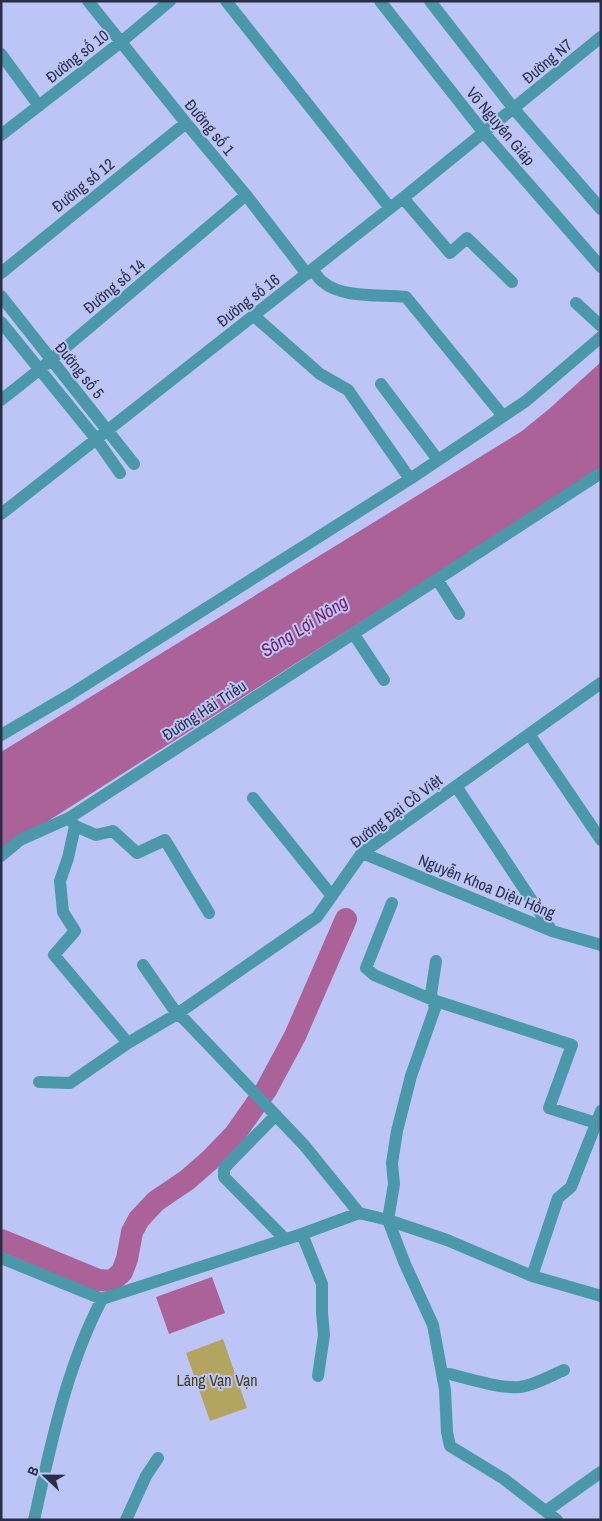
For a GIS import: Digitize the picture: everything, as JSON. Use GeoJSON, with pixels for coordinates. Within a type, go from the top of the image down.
{"type":"FeatureCollection","features":[{"type":"Feature","properties":{"kind":"street","name":"Đường số 1"},"geometry":{"type":"LineString","coordinates":[[88,1],[186,123],[310,272],[336,289],[357,294],[388,294],[406,297],[503,416]]}},
{"type":"Feature","properties":{"kind":"street","name":"Đường số 10"},"geometry":{"type":"LineString","coordinates":[[1,134],[121,42],[170,1]]}},
{"type":"Feature","properties":{"kind":"street"},"geometry":{"type":"LineString","coordinates":[[226,1],[390,208]]}},
{"type":"Feature","properties":{"kind":"street","name":"Võ Nguyên Giáp"},"geometry":{"type":"LineString","coordinates":[[380,1],[484,133],[601,267]]}},
{"type":"Feature","properties":{"kind":"street","name":"Võ Nguyên Giáp"},"geometry":{"type":"LineString","coordinates":[[430,1],[514,109],[601,209]]}},
{"type":"Feature","properties":{"kind":"street","name":"Đường N7"},"geometry":{"type":"LineString","coordinates":[[514,109],[601,37]]}},
{"type":"Feature","properties":{"kind":"street"},"geometry":{"type":"LineString","coordinates":[[1,54],[39,106]]}},
{"type":"Feature","properties":{"kind":"street","name":"Đường số 16"},"geometry":{"type":"LineString","coordinates":[[1,514],[109,431],[514,109]]}},
{"type":"Feature","properties":{"kind":"street","name":"Đường số 12"},"geometry":{"type":"LineString","coordinates":[[1,273],[186,123]]}},
{"type":"Feature","properties":{"kind":"street","name":"Đường số 14"},"geometry":{"type":"LineString","coordinates":[[1,400],[52,360],[246,195]]}},
{"type":"Feature","properties":{"kind":"street"},"geometry":{"type":"LineString","coordinates":[[403,198],[450,252],[467,238],[512,282]]}},
{"type":"Feature","properties":{"kind":"street","name":"Đường số 5"},"geometry":{"type":"LineString","coordinates":[[1,296],[134,464]]}},
{"type":"Feature","properties":{"kind":"street"},"geometry":{"type":"LineString","coordinates":[[576,303],[601,326]]}},
{"type":"Feature","properties":{"kind":"street"},"geometry":{"type":"LineString","coordinates":[[254,316],[320,374],[348,390],[410,479]]}},
{"type":"Feature","properties":{"kind":"street","name":"Đường số 5"},"geometry":{"type":"LineString","coordinates":[[1,322],[97,440],[120,473]]}},
{"type":"Feature","properties":{"kind":"street"},"geometry":{"type":"LineString","coordinates":[[1,735],[71,694],[410,479],[526,401],[601,337]]}},
{"type":"Feature","properties":{"kind":"street"},"geometry":{"type":"LineString","coordinates":[[381,384],[438,460]]}},
{"type":"Feature","properties":{"kind":"street","name":"Đường Hải Triều"},"geometry":{"type":"LineString","coordinates":[[1,856],[20,840],[72,822],[353,633],[601,473]]}},
{"type":"Feature","properties":{"kind":"street"},"geometry":{"type":"LineString","coordinates":[[437,580],[459,614]]}},
{"type":"Feature","properties":{"kind":"street"},"geometry":{"type":"LineString","coordinates":[[353,633],[384,680]]}},
{"type":"Feature","properties":{"kind":"street","name":"Đường Đại Cồ Việt"},"geometry":{"type":"LineString","coordinates":[[39,1082],[70,1083],[128,1043],[177,1014],[318,917],[362,853],[601,683]]}},
{"type":"Feature","properties":{"kind":"street"},"geometry":{"type":"LineString","coordinates":[[529,734],[601,840]]}},
{"type":"Feature","properties":{"kind":"street"},"geometry":{"type":"LineString","coordinates":[[456,786],[552,931]]}},
{"type":"Feature","properties":{"kind":"street"},"geometry":{"type":"LineString","coordinates":[[253,798],[332,896]]}},
{"type":"Feature","properties":{"kind":"street"},"geometry":{"type":"LineString","coordinates":[[128,1043],[54,955],[75,931],[63,912],[60,881],[68,858],[72,822],[96,835],[113,831],[137,853],[166,840],[209,913]]}},
{"type":"Feature","properties":{"kind":"street","name":"Nguyễn Khoa Diệu Hồng"},"geometry":{"type":"LineString","coordinates":[[362,853],[552,931],[601,945]]}},
{"type":"Feature","properties":{"kind":"street"},"geometry":{"type":"LineString","coordinates":[[392,903],[366,968],[374,975],[433,1000],[572,1045],[549,1108],[598,1117],[571,1187],[558,1198],[532,1276]]}},
{"type":"Feature","properties":{"kind":"street"},"geometry":{"type":"LineString","coordinates":[[436,961],[431,994],[435,1008],[411,1076],[397,1131],[392,1163],[394,1184],[388,1220],[405,1264],[433,1325],[445,1390],[446,1432],[450,1446],[504,1478],[557,1520]]}},
{"type":"Feature","properties":{"kind":"street"},"geometry":{"type":"LineString","coordinates":[[143,965],[177,1014],[185,1020],[304,1145],[359,1213]]}},
{"type":"Feature","properties":{"kind":"street"},"geometry":{"type":"LineString","coordinates":[[272,1111],[224,1169],[224,1177],[285,1240]]}},
{"type":"Feature","properties":{"kind":"street"},"geometry":{"type":"LineString","coordinates":[[1,1258],[102,1299],[285,1240],[359,1213],[388,1220],[447,1240],[532,1276],[601,1296]]}},
{"type":"Feature","properties":{"kind":"street"},"geometry":{"type":"LineString","coordinates":[[302,1234],[322,1284],[324,1336],[318,1376]]}},
{"type":"Feature","properties":{"kind":"street"},"geometry":{"type":"LineString","coordinates":[[34,1520],[65,1390],[87,1328],[102,1299]]}},
{"type":"Feature","properties":{"kind":"street"},"geometry":{"type":"LineString","coordinates":[[442,1372],[507,1387],[520,1387],[564,1370]]}},
{"type":"Feature","properties":{"kind":"street"},"geometry":{"type":"LineString","coordinates":[[126,1520],[146,1476],[158,1458]]}},
{"type":"Feature","properties":{"kind":"street"},"geometry":{"type":"LineString","coordinates":[[546,1511],[601,1472]]}},
{"type":"Feature","properties":{"kind":"green space","name":"Lăng Vạn Vạn"},"geometry":{"type":"Polygon","coordinates":[[[223,1339],[247,1408],[210,1421],[186,1353],[223,1339]]]}},
{"type":"Feature","properties":{"kind":"water","name":"Sông Lợi Nông"},"geometry":{"type":"Polygon","coordinates":[[[601,362],[601,469],[1,851],[1,752],[522,431],[601,362]]]}},
{"type":"Feature","properties":{"kind":"water"},"geometry":{"type":"Polygon","coordinates":[[[212,1277],[225,1313],[169,1334],[156,1297],[212,1277]]]}},
{"type":"Feature","properties":{"kind":"waterway"},"geometry":{"type":"LineString","coordinates":[[1,1240],[98,1280],[112,1281],[122,1272],[127,1259],[132,1232],[139,1219],[156,1201],[187,1180],[210,1160],[235,1134],[266,1090],[295,1036],[346,919]]}}]}
